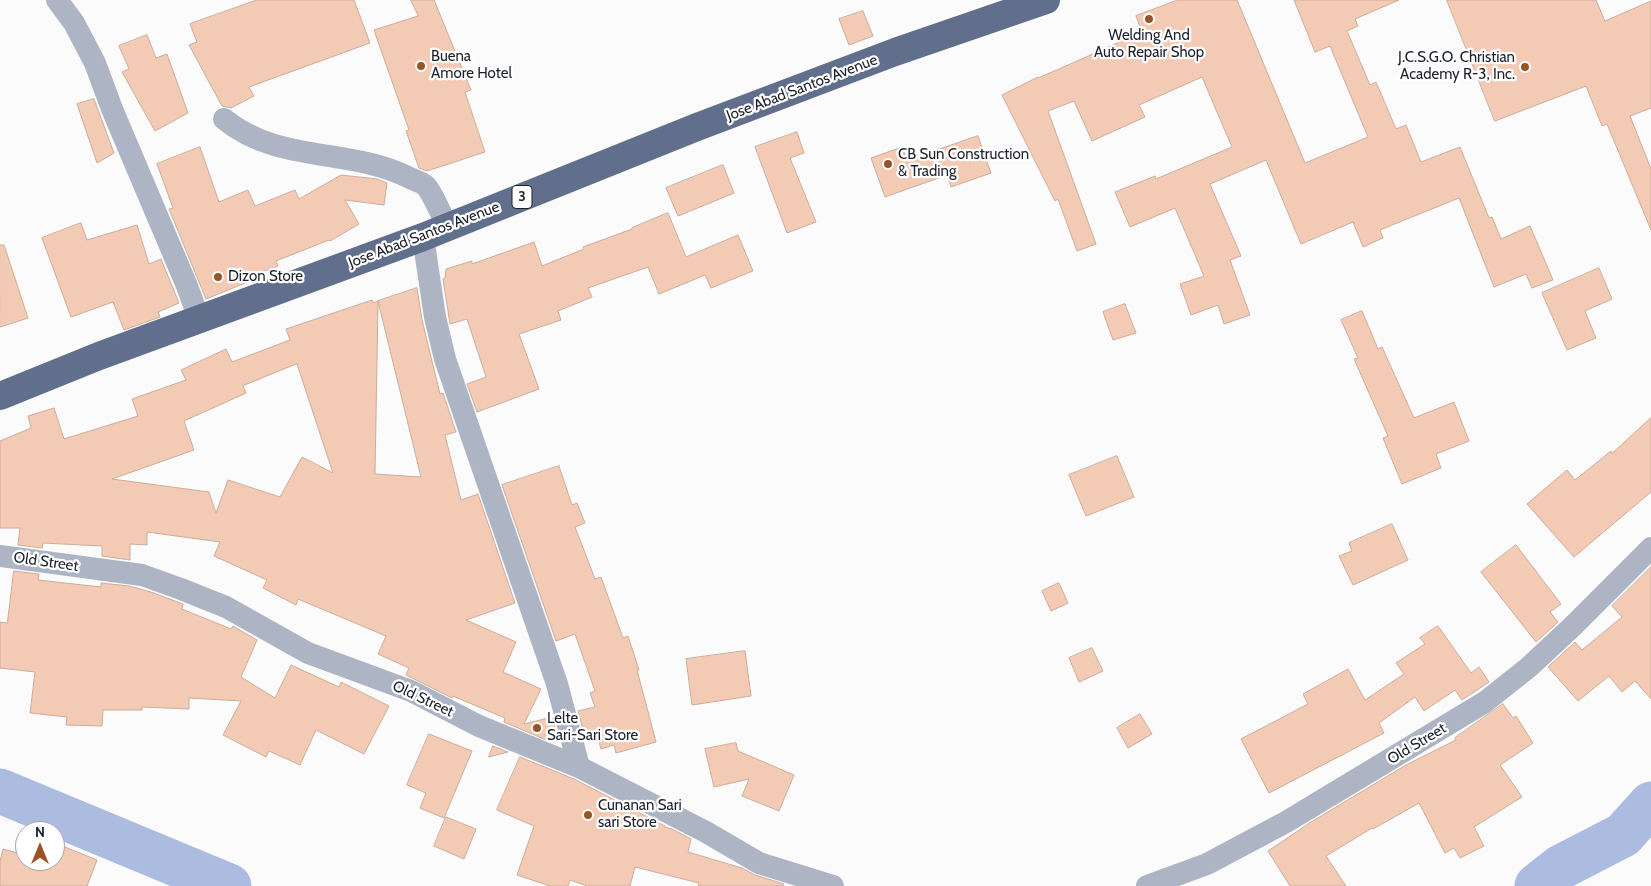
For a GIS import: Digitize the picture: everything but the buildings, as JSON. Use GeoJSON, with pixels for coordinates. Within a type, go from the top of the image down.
{"type":"FeatureCollection","features":[{"type":"Feature","properties":{"kind":"highway","name":"Jose Abad Santos Avenue"},"geometry":{"type":"LineString","coordinates":[[0,396],[99,356],[435,232],[706,124],[895,52],[1046,0]]}},
{"type":"Feature","properties":{"kind":"street"},"geometry":{"type":"LineString","coordinates":[[57,0],[74,23],[95,63],[112,109],[187,286],[198,319]]}},
{"type":"Feature","properties":{"kind":"street"},"geometry":{"type":"LineString","coordinates":[[224,119],[238,130],[269,143],[298,152],[339,157],[398,172],[425,186],[435,232],[435,317],[445,358],[557,684],[580,767]]}},
{"type":"Feature","properties":{"kind":"street","name":"Old Street"},"geometry":{"type":"LineString","coordinates":[[1148,886],[1206,864],[1286,822],[1486,702],[1529,667],[1574,625],[1651,548]]}},
{"type":"Feature","properties":{"kind":"street","name":"Old Street"},"geometry":{"type":"LineString","coordinates":[[0,556],[142,575],[173,586],[226,607],[308,653],[411,691],[479,726],[580,767],[706,832],[759,862],[833,886]]}},
{"type":"Feature","properties":{"kind":"waterway"},"geometry":{"type":"LineString","coordinates":[[0,791],[229,886]]}},
{"type":"Feature","properties":{"kind":"waterway"},"geometry":{"type":"LineString","coordinates":[[1537,886],[1561,867],[1623,835],[1651,804]]}},
{"type":"Feature","properties":{"kind":"place","name":"Welding And Auto Repair Shop"},"geometry":{"type":"Point","coordinates":[1149,19]}},
{"type":"Feature","properties":{"kind":"place","name":"Buena Amore Hotel"},"geometry":{"type":"Point","coordinates":[421,66]}},
{"type":"Feature","properties":{"kind":"place","name":"J.C.S.G.O. Christian Academy R-3, Inc."},"geometry":{"type":"Point","coordinates":[1525,67]}},
{"type":"Feature","properties":{"kind":"place","name":"CB Sun Construction & Trading"},"geometry":{"type":"Point","coordinates":[888,164]}},
{"type":"Feature","properties":{"kind":"place","name":"Dizon Store"},"geometry":{"type":"Point","coordinates":[218,277]}},
{"type":"Feature","properties":{"kind":"place","name":"Lelte Sari-Sari Store"},"geometry":{"type":"Point","coordinates":[537,728]}},
{"type":"Feature","properties":{"kind":"place","name":"Cunanan Sari sari Store"},"geometry":{"type":"Point","coordinates":[588,815]}}]}
